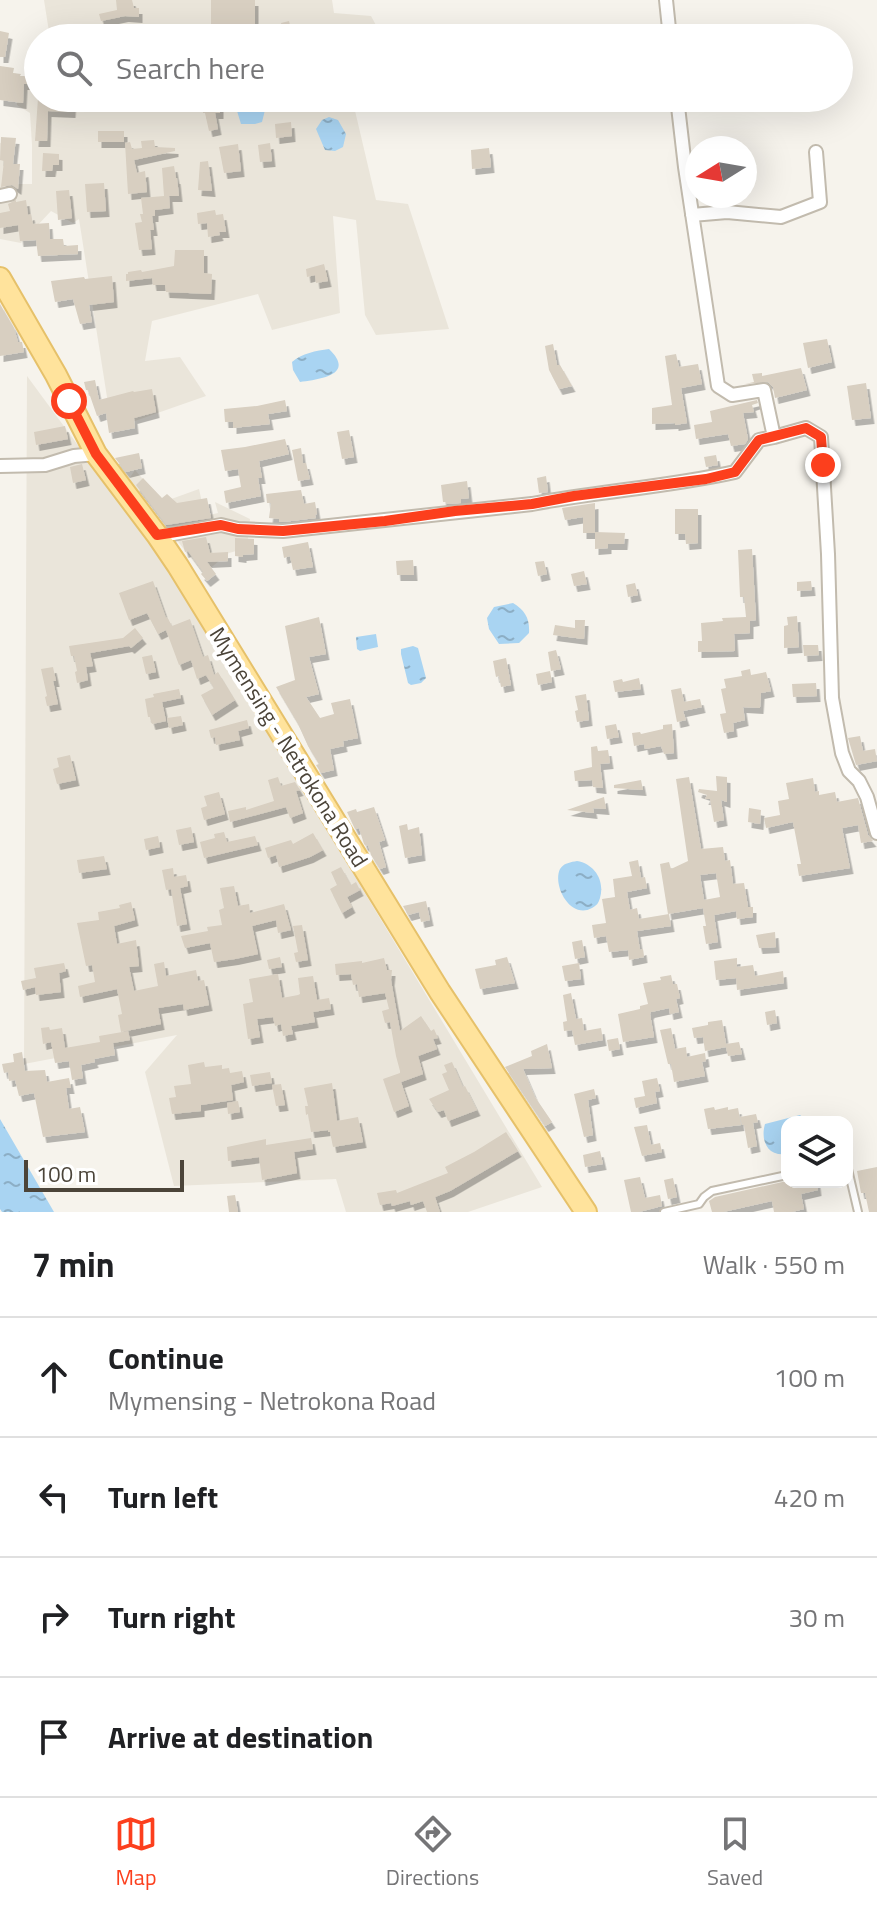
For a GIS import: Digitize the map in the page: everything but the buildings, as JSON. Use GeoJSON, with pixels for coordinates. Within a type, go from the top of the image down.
{"type":"FeatureCollection","features":[{"type":"Feature","properties":{"kind":"main road","name":"Mymensing - Netrokona Road"},"geometry":{"type":"LineString","coordinates":[[0,278],[56,375],[96,454],[157,535],[440,992],[586,1212]]}},
{"type":"Feature","properties":{"kind":"street"},"geometry":{"type":"LineString","coordinates":[[666,0],[669,24]]}},
{"type":"Feature","properties":{"kind":"street"},"geometry":{"type":"LineString","coordinates":[[679,112],[718,386],[732,395],[764,390],[774,437]]}},
{"type":"Feature","properties":{"kind":"street"},"geometry":{"type":"LineString","coordinates":[[692,215],[727,212],[781,217],[820,202],[816,152]]}},
{"type":"Feature","properties":{"kind":"street"},"geometry":{"type":"LineString","coordinates":[[157,535],[221,525],[283,531],[532,504],[706,479],[735,472],[759,440],[806,428],[821,437],[835,719],[842,753],[849,771],[859,781],[867,797],[877,833]]}},
{"type":"Feature","properties":{"kind":"street"},"geometry":{"type":"LineString","coordinates":[[0,466],[45,465],[74,456],[96,454]]}},
{"type":"Feature","properties":{"kind":"lane"},"geometry":{"type":"LineString","coordinates":[[664,1212],[699,1204],[712,1191],[781,1176]]}},
{"type":"Feature","properties":{"kind":"lane"},"geometry":{"type":"LineString","coordinates":[[852,1188],[858,1212]]}},
{"type":"Feature","properties":{"kind":"shaded area"},"geometry":{"type":"Polygon","coordinates":[[[44,0],[332,0],[334,13],[371,16],[375,24],[48,24],[44,0]]]}},
{"type":"Feature","properties":{"kind":"shaded area"},"geometry":{"type":"Polygon","coordinates":[[[14,74],[24,79],[24,109],[17,105],[14,74]]]}},
{"type":"Feature","properties":{"kind":"shaded area"},"geometry":{"type":"Polygon","coordinates":[[[355,112],[376,200],[408,204],[449,329],[376,335],[365,315],[356,220],[333,216],[340,313],[272,330],[258,294],[152,321],[145,361],[180,357],[206,396],[112,429],[79,219],[73,223],[51,211],[21,243],[0,239],[0,143],[14,142],[10,184],[32,184],[30,113],[355,112]]]}},
{"type":"Feature","properties":{"kind":"shaded area"},"geometry":{"type":"Polygon","coordinates":[[[27,376],[172,573],[542,1187],[468,1212],[346,1212],[336,1179],[174,1186],[145,1072],[177,1035],[24,1064],[27,376]]]}},
{"type":"Feature","properties":{"kind":"shaded area"},"geometry":{"type":"Polygon","coordinates":[[[135,470],[163,502],[199,489],[205,516],[218,513],[215,502],[250,519],[247,548],[229,553],[203,574],[149,504],[127,482],[135,470]]]}},
{"type":"Feature","properties":{"kind":"water"},"geometry":{"type":"Polygon","coordinates":[[[237,112],[264,112],[262,122],[241,124],[237,112]]]}},
{"type":"Feature","properties":{"kind":"water"},"geometry":{"type":"Polygon","coordinates":[[[329,117],[338,120],[346,134],[343,147],[335,151],[325,150],[316,129],[322,120],[329,117]]]}},
{"type":"Feature","properties":{"kind":"water"},"geometry":{"type":"Polygon","coordinates":[[[329,349],[339,365],[337,370],[325,377],[300,382],[292,362],[305,354],[329,349]]]}},
{"type":"Feature","properties":{"kind":"water"},"geometry":{"type":"Polygon","coordinates":[[[513,603],[526,615],[529,633],[519,643],[499,644],[489,629],[487,618],[494,607],[513,603]]]}},
{"type":"Feature","properties":{"kind":"water"},"geometry":{"type":"Polygon","coordinates":[[[376,634],[378,647],[357,649],[356,637],[376,634]]]}},
{"type":"Feature","properties":{"kind":"water"},"geometry":{"type":"Polygon","coordinates":[[[418,648],[426,678],[421,683],[411,685],[401,649],[418,648]]]}},
{"type":"Feature","properties":{"kind":"water"},"geometry":{"type":"Polygon","coordinates":[[[577,861],[594,870],[601,885],[598,903],[584,910],[577,909],[565,899],[559,884],[560,869],[577,861]]]}},
{"type":"Feature","properties":{"kind":"water"},"geometry":{"type":"Polygon","coordinates":[[[0,1119],[54,1212],[2,1212],[0,1209],[0,1119]]]}},
{"type":"Feature","properties":{"kind":"water"},"geometry":{"type":"Polygon","coordinates":[[[781,1120],[781,1154],[767,1146],[765,1124],[781,1120]]]}},
{"type":"Feature","properties":{"kind":"route"},"geometry":{"type":"LineString","coordinates":[[69,401],[96,454],[157,535],[221,525],[283,531],[385,521],[706,479],[735,472],[759,440],[806,428],[821,437],[823,465]]}}]}
